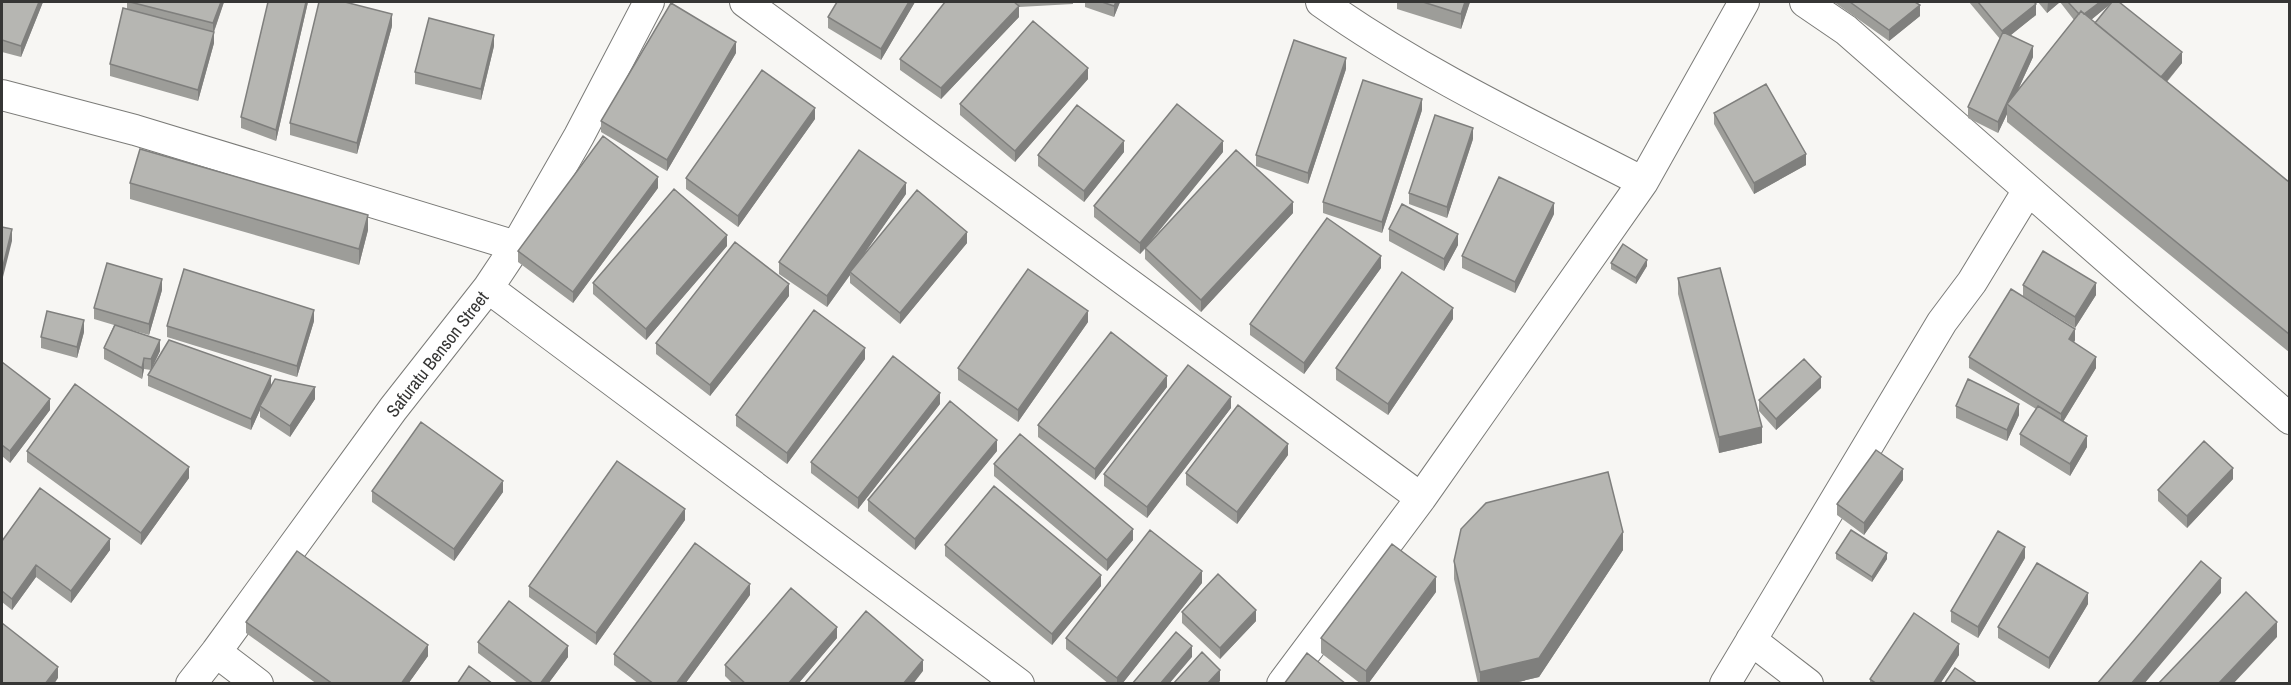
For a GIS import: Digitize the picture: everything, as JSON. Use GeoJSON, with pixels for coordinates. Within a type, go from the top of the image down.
{"type":"FeatureCollection","features":[{"type":"Feature","properties":{"kind":"street","name":"Safuratu Benson Street"},"geometry":{"type":"LineString","coordinates":[[191,684],[393,409],[488,288],[516,246],[579,136],[649,2]]}},
{"type":"Feature","properties":{"kind":"street"},"geometry":{"type":"LineString","coordinates":[[745,2],[1421,498]]}},
{"type":"Feature","properties":{"kind":"street"},"geometry":{"type":"LineString","coordinates":[[1321,2],[1364,32],[1474,94],[1643,182]]}},
{"type":"Feature","properties":{"kind":"street"},"geometry":{"type":"LineString","coordinates":[[1282,684],[1421,498],[1643,182],[1744,2]]}},
{"type":"Feature","properties":{"kind":"street"},"geometry":{"type":"LineString","coordinates":[[1805,2],[1846,30],[2289,419]]}},
{"type":"Feature","properties":{"kind":"street"},"geometry":{"type":"LineString","coordinates":[[2,95],[135,130],[516,246]]}},
{"type":"Feature","properties":{"kind":"street"},"geometry":{"type":"LineString","coordinates":[[1725,684],[1942,322],[1972,282],[2028,190]]}},
{"type":"Feature","properties":{"kind":"street"},"geometry":{"type":"LineString","coordinates":[[488,288],[1019,684]]}},
{"type":"Feature","properties":{"kind":"street"},"geometry":{"type":"LineString","coordinates":[[1751,640],[1808,684]]}},
{"type":"Feature","properties":{"kind":"street"},"geometry":{"type":"LineString","coordinates":[[216,652],[258,684]]}},
{"type":"Feature","properties":{"kind":"building"},"geometry":{"type":"Polygon","coordinates":[[[2,2],[39,2],[21,46],[2,40],[2,2]]]}},
{"type":"Feature","properties":{"kind":"building"},"geometry":{"type":"Polygon","coordinates":[[[130,2],[221,2],[213,23],[130,2]]]}},
{"type":"Feature","properties":{"kind":"building"},"geometry":{"type":"Polygon","coordinates":[[[268,2],[306,2],[276,130],[241,117],[268,2]]]}},
{"type":"Feature","properties":{"kind":"building"},"geometry":{"type":"Polygon","coordinates":[[[319,2],[345,2],[392,14],[357,143],[290,123],[319,2]]]}},
{"type":"Feature","properties":{"kind":"building"},"geometry":{"type":"Polygon","coordinates":[[[837,2],[909,2],[881,49],[828,17],[837,2]]]}},
{"type":"Feature","properties":{"kind":"building"},"geometry":{"type":"Polygon","coordinates":[[[945,2],[1014,2],[1019,6],[941,88],[900,59],[945,2]]]}},
{"type":"Feature","properties":{"kind":"building"},"geometry":{"type":"Polygon","coordinates":[[[1102,2],[1116,2],[1114,6],[1102,2]]]}},
{"type":"Feature","properties":{"kind":"building"},"geometry":{"type":"Polygon","coordinates":[[[1423,2],[1465,2],[1461,14],[1423,2]]]}},
{"type":"Feature","properties":{"kind":"building"},"geometry":{"type":"Polygon","coordinates":[[[1850,2],[1915,2],[1920,5],[1889,30],[1850,2]]]}},
{"type":"Feature","properties":{"kind":"building"},"geometry":{"type":"Polygon","coordinates":[[[1978,2],[2034,2],[2036,4],[2002,31],[1978,2]]]}},
{"type":"Feature","properties":{"kind":"building"},"geometry":{"type":"Polygon","coordinates":[[[2068,2],[2100,2],[2084,14],[2081,11],[2079,14],[2068,2]]]}},
{"type":"Feature","properties":{"kind":"building"},"geometry":{"type":"Polygon","coordinates":[[[2112,2],[2119,2],[2182,52],[2161,77],[2095,23],[2112,2]]]}},
{"type":"Feature","properties":{"kind":"building"},"geometry":{"type":"Polygon","coordinates":[[[671,3],[736,42],[667,160],[601,121],[671,3]]]}},
{"type":"Feature","properties":{"kind":"building"},"geometry":{"type":"Polygon","coordinates":[[[123,8],[214,32],[198,90],[110,64],[123,8]]]}},
{"type":"Feature","properties":{"kind":"building"},"geometry":{"type":"Polygon","coordinates":[[[2081,11],[2289,182],[2289,334],[2007,104],[2081,11]]]}},
{"type":"Feature","properties":{"kind":"building"},"geometry":{"type":"Polygon","coordinates":[[[429,18],[494,35],[481,89],[415,72],[429,18]]]}},
{"type":"Feature","properties":{"kind":"building"},"geometry":{"type":"Polygon","coordinates":[[[1033,21],[1088,68],[1015,151],[960,104],[1033,21]]]}},
{"type":"Feature","properties":{"kind":"building"},"geometry":{"type":"Polygon","coordinates":[[[2003,32],[2033,46],[1998,122],[1968,107],[2003,32]]]}},
{"type":"Feature","properties":{"kind":"building"},"geometry":{"type":"Polygon","coordinates":[[[1294,40],[1346,58],[1308,173],[1256,155],[1294,40]]]}},
{"type":"Feature","properties":{"kind":"building"},"geometry":{"type":"Polygon","coordinates":[[[762,70],[815,108],[738,216],[686,178],[762,70]]]}},
{"type":"Feature","properties":{"kind":"building"},"geometry":{"type":"Polygon","coordinates":[[[1363,80],[1422,99],[1382,222],[1323,202],[1363,80]]]}},
{"type":"Feature","properties":{"kind":"building"},"geometry":{"type":"Polygon","coordinates":[[[1766,84],[1806,154],[1754,183],[1714,113],[1766,84]]]}},
{"type":"Feature","properties":{"kind":"building"},"geometry":{"type":"Polygon","coordinates":[[[1177,104],[1223,141],[1140,243],[1094,206],[1177,104]]]}},
{"type":"Feature","properties":{"kind":"building"},"geometry":{"type":"Polygon","coordinates":[[[1077,105],[1124,141],[1084,191],[1038,155],[1077,105]]]}},
{"type":"Feature","properties":{"kind":"building"},"geometry":{"type":"Polygon","coordinates":[[[1435,115],[1473,128],[1447,207],[1409,193],[1435,115]]]}},
{"type":"Feature","properties":{"kind":"building"},"geometry":{"type":"Polygon","coordinates":[[[603,136],[658,177],[573,292],[518,251],[603,136]]]}},
{"type":"Feature","properties":{"kind":"building"},"geometry":{"type":"Polygon","coordinates":[[[140,149],[368,215],[359,249],[130,183],[140,149]]]}},
{"type":"Feature","properties":{"kind":"building"},"geometry":{"type":"Polygon","coordinates":[[[859,150],[906,183],[827,296],[779,262],[859,150]]]}},
{"type":"Feature","properties":{"kind":"building"},"geometry":{"type":"Polygon","coordinates":[[[1236,150],[1293,202],[1201,300],[1145,248],[1236,150]]]}},
{"type":"Feature","properties":{"kind":"building"},"geometry":{"type":"Polygon","coordinates":[[[1499,177],[1554,203],[1515,282],[1462,256],[1499,177]]]}},
{"type":"Feature","properties":{"kind":"building"},"geometry":{"type":"Polygon","coordinates":[[[674,189],[727,235],[646,329],[593,283],[674,189]]]}},
{"type":"Feature","properties":{"kind":"building"},"geometry":{"type":"Polygon","coordinates":[[[917,190],[967,232],[900,313],[850,272],[917,190]]]}},
{"type":"Feature","properties":{"kind":"building"},"geometry":{"type":"Polygon","coordinates":[[[1402,204],[1458,234],[1444,259],[1389,229],[1402,204]]]}},
{"type":"Feature","properties":{"kind":"building"},"geometry":{"type":"Polygon","coordinates":[[[1327,218],[1381,256],[1304,363],[1250,324],[1327,218]]]}},
{"type":"Feature","properties":{"kind":"building"},"geometry":{"type":"Polygon","coordinates":[[[2,227],[12,229],[2,270],[2,227]]]}},
{"type":"Feature","properties":{"kind":"building"},"geometry":{"type":"Polygon","coordinates":[[[735,242],[789,284],[710,385],[656,343],[735,242]]]}},
{"type":"Feature","properties":{"kind":"building"},"geometry":{"type":"Polygon","coordinates":[[[1623,244],[1647,260],[1636,278],[1611,263],[1623,244]]]}},
{"type":"Feature","properties":{"kind":"building"},"geometry":{"type":"Polygon","coordinates":[[[2043,251],[2096,283],[2075,317],[2023,285],[2043,251]]]}},
{"type":"Feature","properties":{"kind":"building"},"geometry":{"type":"Polygon","coordinates":[[[107,263],[162,279],[149,324],[94,308],[107,263]]]}},
{"type":"Feature","properties":{"kind":"building"},"geometry":{"type":"Polygon","coordinates":[[[1720,268],[1762,427],[1719,437],[1678,278],[1720,268]]]}},
{"type":"Feature","properties":{"kind":"building"},"geometry":{"type":"Polygon","coordinates":[[[184,269],[314,310],[297,366],[167,326],[184,269]]]}},
{"type":"Feature","properties":{"kind":"building"},"geometry":{"type":"Polygon","coordinates":[[[1028,269],[1088,311],[1018,410],[958,368],[1028,269]]]}},
{"type":"Feature","properties":{"kind":"building"},"geometry":{"type":"Polygon","coordinates":[[[1402,272],[1453,308],[1388,404],[1336,368],[1402,272]]]}},
{"type":"Feature","properties":{"kind":"building"},"geometry":{"type":"Polygon","coordinates":[[[2011,289],[2075,329],[2069,339],[2096,357],[2061,414],[1969,357],[2011,289]]]}},
{"type":"Feature","properties":{"kind":"building"},"geometry":{"type":"Polygon","coordinates":[[[814,310],[865,348],[787,453],[736,415],[814,310]]]}},
{"type":"Feature","properties":{"kind":"building"},"geometry":{"type":"Polygon","coordinates":[[[47,311],[84,320],[77,347],[41,337],[47,311]]]}},
{"type":"Feature","properties":{"kind":"building"},"geometry":{"type":"Polygon","coordinates":[[[115,325],[160,340],[151,359],[144,358],[142,368],[104,348],[115,325]]]}},
{"type":"Feature","properties":{"kind":"building"},"geometry":{"type":"Polygon","coordinates":[[[1111,332],[1167,376],[1095,469],[1038,425],[1111,332]]]}},
{"type":"Feature","properties":{"kind":"building"},"geometry":{"type":"Polygon","coordinates":[[[169,340],[271,376],[251,419],[148,375],[169,340]]]}},
{"type":"Feature","properties":{"kind":"building"},"geometry":{"type":"Polygon","coordinates":[[[893,356],[940,393],[858,498],[811,462],[893,356]]]}},
{"type":"Feature","properties":{"kind":"building"},"geometry":{"type":"Polygon","coordinates":[[[1804,359],[1821,377],[1776,419],[1759,400],[1804,359]]]}},
{"type":"Feature","properties":{"kind":"building"},"geometry":{"type":"Polygon","coordinates":[[[2,362],[50,399],[10,451],[2,445],[2,362]]]}},
{"type":"Feature","properties":{"kind":"building"},"geometry":{"type":"Polygon","coordinates":[[[1188,365],[1231,397],[1147,507],[1104,474],[1188,365]]]}},
{"type":"Feature","properties":{"kind":"building"},"geometry":{"type":"Polygon","coordinates":[[[275,379],[315,387],[290,426],[260,406],[275,379]]]}},
{"type":"Feature","properties":{"kind":"building"},"geometry":{"type":"Polygon","coordinates":[[[1968,379],[2019,404],[2007,430],[1956,406],[1968,379]]]}},
{"type":"Feature","properties":{"kind":"building"},"geometry":{"type":"Polygon","coordinates":[[[75,384],[189,467],[141,533],[27,451],[75,384]]]}},
{"type":"Feature","properties":{"kind":"building"},"geometry":{"type":"Polygon","coordinates":[[[950,401],[997,440],[915,539],[868,500],[950,401]]]}},
{"type":"Feature","properties":{"kind":"building"},"geometry":{"type":"Polygon","coordinates":[[[1238,405],[1288,444],[1237,512],[1186,473],[1238,405]]]}},
{"type":"Feature","properties":{"kind":"building"},"geometry":{"type":"Polygon","coordinates":[[[2038,406],[2087,436],[2070,464],[2020,434],[2038,406]]]}},
{"type":"Feature","properties":{"kind":"building"},"geometry":{"type":"Polygon","coordinates":[[[421,422],[503,481],[454,549],[372,491],[421,422]]]}},
{"type":"Feature","properties":{"kind":"building"},"geometry":{"type":"Polygon","coordinates":[[[1020,434],[1133,529],[1107,560],[994,464],[1020,434]]]}},
{"type":"Feature","properties":{"kind":"building"},"geometry":{"type":"Polygon","coordinates":[[[2204,441],[2233,468],[2187,516],[2158,490],[2204,441]]]}},
{"type":"Feature","properties":{"kind":"building"},"geometry":{"type":"Polygon","coordinates":[[[1876,450],[1903,469],[1864,523],[1837,504],[1876,450]]]}},
{"type":"Feature","properties":{"kind":"building"},"geometry":{"type":"Polygon","coordinates":[[[617,461],[685,509],[596,633],[529,586],[617,461]]]}},
{"type":"Feature","properties":{"kind":"building"},"geometry":{"type":"Polygon","coordinates":[[[1608,472],[1623,532],[1539,658],[1480,672],[1454,561],[1461,529],[1486,503],[1608,472]]]}},
{"type":"Feature","properties":{"kind":"building"},"geometry":{"type":"Polygon","coordinates":[[[994,486],[1101,575],[1052,634],[945,545],[994,486]]]}},
{"type":"Feature","properties":{"kind":"building"},"geometry":{"type":"Polygon","coordinates":[[[40,488],[110,539],[71,591],[36,565],[12,599],[2,591],[2,541],[40,488]]]}},
{"type":"Feature","properties":{"kind":"building"},"geometry":{"type":"Polygon","coordinates":[[[1150,530],[1202,571],[1117,678],[1066,638],[1150,530]]]}},
{"type":"Feature","properties":{"kind":"building"},"geometry":{"type":"Polygon","coordinates":[[[1851,530],[1887,553],[1872,577],[1836,553],[1851,530]]]}},
{"type":"Feature","properties":{"kind":"building"},"geometry":{"type":"Polygon","coordinates":[[[1998,531],[2025,547],[1978,627],[1951,611],[1998,531]]]}},
{"type":"Feature","properties":{"kind":"building"},"geometry":{"type":"Polygon","coordinates":[[[695,543],[750,584],[676,684],[654,684],[614,654],[695,543]]]}},
{"type":"Feature","properties":{"kind":"building"},"geometry":{"type":"Polygon","coordinates":[[[1392,544],[1436,577],[1366,671],[1321,638],[1392,544]]]}},
{"type":"Feature","properties":{"kind":"building"},"geometry":{"type":"Polygon","coordinates":[[[297,551],[428,645],[401,684],[333,684],[246,622],[297,551]]]}},
{"type":"Feature","properties":{"kind":"building"},"geometry":{"type":"Polygon","coordinates":[[[2201,561],[2221,578],[2131,684],[2097,684],[2201,561]]]}},
{"type":"Feature","properties":{"kind":"building"},"geometry":{"type":"Polygon","coordinates":[[[2037,563],[2088,593],[2049,658],[1998,627],[2037,563]]]}},
{"type":"Feature","properties":{"kind":"building"},"geometry":{"type":"Polygon","coordinates":[[[1218,574],[1256,610],[1220,648],[1182,612],[1218,574]]]}},
{"type":"Feature","properties":{"kind":"building"},"geometry":{"type":"Polygon","coordinates":[[[791,588],[837,627],[788,684],[746,684],[725,665],[791,588]]]}},
{"type":"Feature","properties":{"kind":"building"},"geometry":{"type":"Polygon","coordinates":[[[2246,592],[2277,622],[2218,684],[2158,684],[2246,592]]]}},
{"type":"Feature","properties":{"kind":"building"},"geometry":{"type":"Polygon","coordinates":[[[509,601],[568,646],[540,684],[534,684],[478,642],[509,601]]]}},
{"type":"Feature","properties":{"kind":"building"},"geometry":{"type":"Polygon","coordinates":[[[866,611],[923,660],[903,684],[804,684],[866,611]]]}},
{"type":"Feature","properties":{"kind":"building"},"geometry":{"type":"Polygon","coordinates":[[[1914,613],[1959,644],[1933,684],[1877,684],[1870,679],[1914,613]]]}},
{"type":"Feature","properties":{"kind":"building"},"geometry":{"type":"Polygon","coordinates":[[[2,623],[58,667],[45,684],[2,684],[2,623]]]}},
{"type":"Feature","properties":{"kind":"building"},"geometry":{"type":"Polygon","coordinates":[[[1176,632],[1192,646],[1160,684],[1132,684],[1176,632]]]}},
{"type":"Feature","properties":{"kind":"building"},"geometry":{"type":"Polygon","coordinates":[[[1202,652],[1220,670],[1207,684],[1173,684],[1202,652]]]}},
{"type":"Feature","properties":{"kind":"building"},"geometry":{"type":"Polygon","coordinates":[[[1307,653],[1346,684],[1284,684],[1307,653]]]}},
{"type":"Feature","properties":{"kind":"building"},"geometry":{"type":"Polygon","coordinates":[[[469,666],[493,684],[457,684],[469,666]]]}},
{"type":"Feature","properties":{"kind":"building"},"geometry":{"type":"Polygon","coordinates":[[[1955,668],[1978,684],[1944,684],[1955,668]]]}}]}
